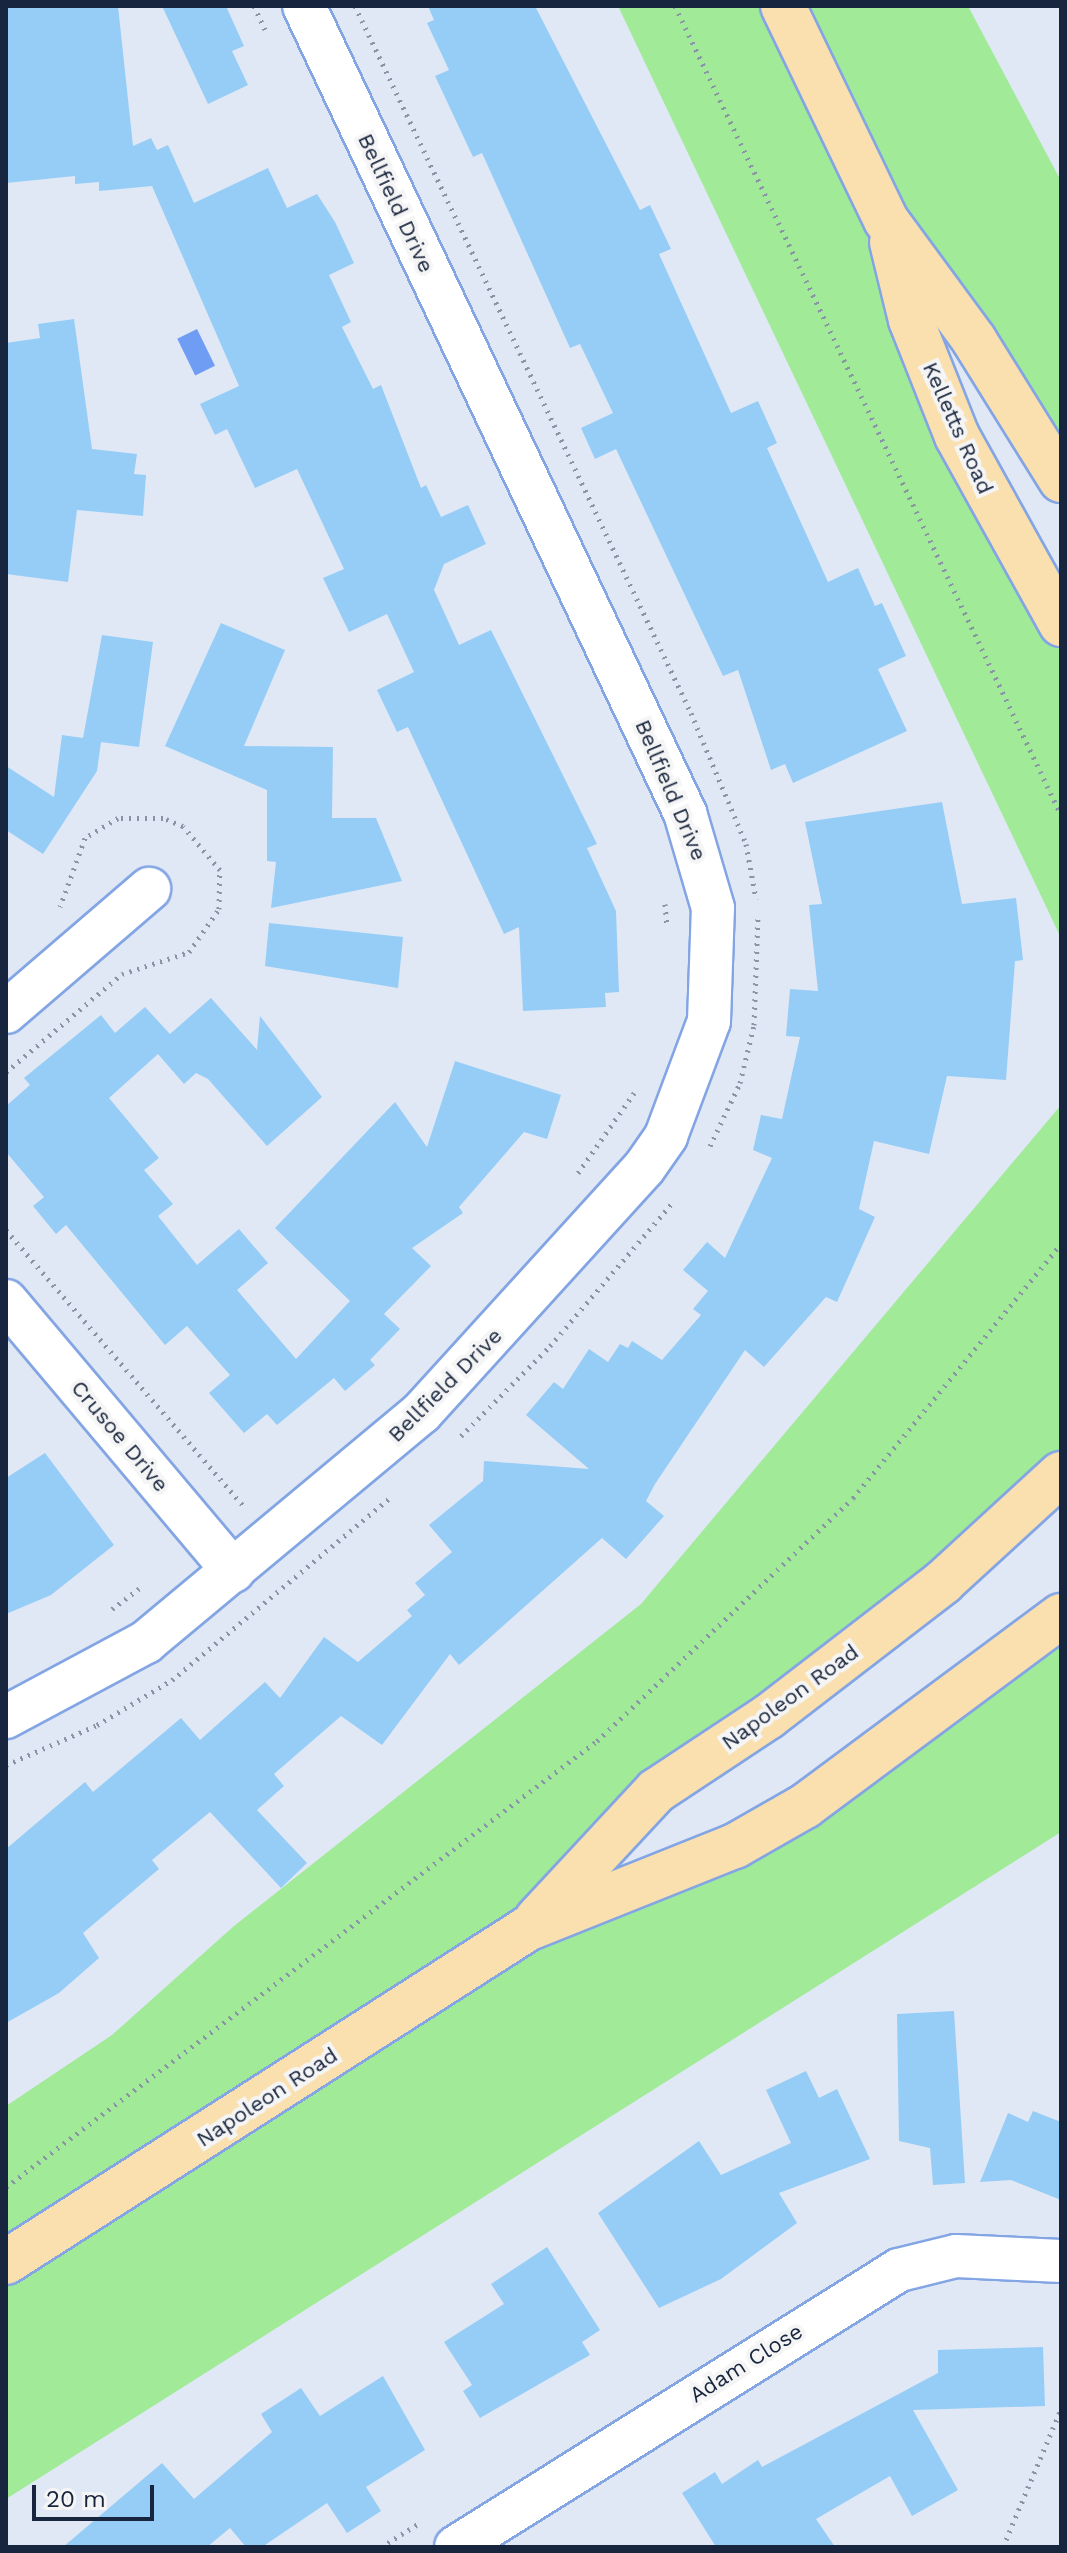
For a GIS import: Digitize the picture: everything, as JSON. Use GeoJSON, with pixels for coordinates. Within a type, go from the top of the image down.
{"type":"FeatureCollection","features":[{"type":"Feature","properties":{"kind":"main road","name":"Kelletts Road"},"geometry":{"type":"LineString","coordinates":[[783,6],[886,220],[974,340],[1061,480]]}},
{"type":"Feature","properties":{"kind":"main road","name":"Kelletts Road"},"geometry":{"type":"LineString","coordinates":[[886,220],[911,320],[957,436],[1061,624]]}},
{"type":"Feature","properties":{"kind":"main road","name":"Napoleon Road"},"geometry":{"type":"LineString","coordinates":[[527,1929],[656,1791],[768,1717],[943,1582],[1061,1474]]}},
{"type":"Feature","properties":{"kind":"main road","name":"Napoleon Road"},"geometry":{"type":"LineString","coordinates":[[6,2262],[527,1929],[735,1846],[805,1806],[1061,1616]]}},
{"type":"Feature","properties":{"kind":"street","name":"Bellfield Drive"},"geometry":{"type":"LineString","coordinates":[[6,1717],[146,1642],[431,1403],[644,1168],[666,1136],[696,1065],[709,1021],[716,944],[706,875],[685,813],[304,6]]}},
{"type":"Feature","properties":{"kind":"street"},"geometry":{"type":"LineString","coordinates":[[6,1012],[149,889]]}},
{"type":"Feature","properties":{"kind":"street","name":"Crusoe Drive"},"geometry":{"type":"LineString","coordinates":[[6,1301],[233,1571]]}},
{"type":"Feature","properties":{"kind":"street","name":"Adam Close"},"geometry":{"type":"LineString","coordinates":[[456,2547],[899,2270],[956,2256],[1061,2261]]}},
{"type":"Feature","properties":{"kind":"path"},"geometry":{"type":"LineString","coordinates":[[254,6],[267,34]]}},
{"type":"Feature","properties":{"kind":"path"},"geometry":{"type":"LineString","coordinates":[[355,6],[691,713],[746,844],[759,933],[754,1025],[740,1083],[706,1153]]}},
{"type":"Feature","properties":{"kind":"path"},"geometry":{"type":"LineString","coordinates":[[675,6],[1061,815]]}},
{"type":"Feature","properties":{"kind":"path"},"geometry":{"type":"LineString","coordinates":[[663,886],[669,938]]}},
{"type":"Feature","properties":{"kind":"path"},"geometry":{"type":"LineString","coordinates":[[569,1184],[638,1085]]}},
{"type":"Feature","properties":{"kind":"path"},"geometry":{"type":"LineString","coordinates":[[453,1443],[550,1346],[680,1193]]}},
{"type":"Feature","properties":{"kind":"path"},"geometry":{"type":"LineString","coordinates":[[6,1230],[243,1506]]}},
{"type":"Feature","properties":{"kind":"path"},"geometry":{"type":"LineString","coordinates":[[6,2187],[597,1741],[853,1498],[1061,1244]]}},
{"type":"Feature","properties":{"kind":"path"},"geometry":{"type":"LineString","coordinates":[[6,1765],[97,1725],[172,1680],[395,1493]]}},
{"type":"Feature","properties":{"kind":"path"},"geometry":{"type":"LineString","coordinates":[[235,1512],[254,1496]]}},
{"type":"Feature","properties":{"kind":"path"},"geometry":{"type":"LineString","coordinates":[[106,1613],[149,1581]]}},
{"type":"Feature","properties":{"kind":"path"},"geometry":{"type":"LineString","coordinates":[[1003,2547],[1061,2409]]}},
{"type":"Feature","properties":{"kind":"green space"},"geometry":{"type":"Polygon","coordinates":[[[618,6],[968,6],[1061,181],[1061,480],[887,223],[1061,619],[1061,938],[618,6]]]}},
{"type":"Feature","properties":{"kind":"green space"},"geometry":{"type":"Polygon","coordinates":[[[1061,1105],[1061,1474],[529,1928],[735,1846],[1061,1616],[1061,1832],[6,2499],[6,2106],[112,2035],[234,1926],[641,1604],[1061,1105]]]}},
{"type":"Feature","properties":{"kind":"water"},"geometry":{"type":"Polygon","coordinates":[[[197,329],[215,366],[195,375],[177,339],[197,329]]]}},
{"type":"Feature","properties":{"kind":"building"},"geometry":{"type":"Polygon","coordinates":[[[8,6],[118,6],[133,146],[151,138],[157,150],[168,145],[194,203],[268,168],[287,208],[317,194],[335,222],[354,263],[329,275],[351,322],[342,327],[373,389],[381,385],[421,488],[426,485],[441,517],[468,505],[486,544],[444,564],[434,590],[459,645],[491,630],[597,844],[587,848],[616,911],[619,992],[605,993],[606,1007],[523,1011],[519,927],[504,934],[408,727],[397,732],[377,690],[414,672],[387,614],[349,632],[323,578],[344,569],[297,469],[255,488],[227,429],[215,435],[200,404],[239,386],[152,186],[99,191],[99,182],[75,184],[75,176],[6,183],[8,6]]]}},
{"type":"Feature","properties":{"kind":"building"},"geometry":{"type":"Polygon","coordinates":[[[162,6],[226,6],[244,46],[232,51],[248,85],[208,104],[162,6]]]}},
{"type":"Feature","properties":{"kind":"building"},"geometry":{"type":"Polygon","coordinates":[[[428,6],[535,6],[640,210],[650,205],[671,249],[659,254],[731,413],[758,401],[777,443],[767,448],[828,582],[858,568],[875,606],[882,603],[906,656],[878,669],[907,731],[793,783],[785,764],[771,770],[738,670],[723,676],[616,449],[595,459],[581,428],[613,413],[580,344],[570,348],[482,153],[473,157],[435,76],[449,70],[427,23],[434,20],[428,6]]]}},
{"type":"Feature","properties":{"kind":"building"},"geometry":{"type":"Polygon","coordinates":[[[74,319],[92,449],[137,454],[134,474],[146,475],[143,516],[77,510],[68,582],[6,574],[6,343],[40,338],[38,324],[74,319]]]}},
{"type":"Feature","properties":{"kind":"building"},"geometry":{"type":"Polygon","coordinates":[[[221,623],[285,650],[244,746],[333,747],[332,818],[376,818],[402,881],[271,908],[276,862],[267,861],[267,790],[165,746],[221,623]]]}},
{"type":"Feature","properties":{"kind":"building"},"geometry":{"type":"Polygon","coordinates":[[[102,635],[153,642],[139,747],[101,742],[97,771],[43,854],[6,830],[6,766],[54,797],[62,735],[83,738],[102,635]]]}},
{"type":"Feature","properties":{"kind":"building"},"geometry":{"type":"Polygon","coordinates":[[[942,802],[962,904],[1016,898],[1023,960],[1015,961],[1006,1080],[947,1076],[929,1154],[874,1141],[859,1209],[875,1217],[837,1302],[826,1297],[764,1367],[745,1350],[655,1484],[646,1501],[664,1516],[626,1559],[602,1538],[459,1665],[450,1654],[382,1745],[341,1716],[274,1774],[284,1786],[257,1810],[307,1863],[281,1888],[210,1812],[152,1860],[159,1869],[83,1933],[99,1958],[59,1993],[6,2023],[6,1849],[85,1782],[93,1792],[181,1718],[200,1740],[265,1682],[280,1698],[324,1637],[358,1662],[412,1616],[407,1610],[425,1595],[415,1583],[452,1552],[429,1525],[483,1481],[484,1461],[589,1469],[526,1415],[554,1382],[563,1389],[589,1349],[608,1362],[620,1344],[628,1348],[632,1341],[662,1360],[701,1315],[693,1309],[708,1291],[683,1270],[707,1242],[725,1258],[772,1158],[753,1150],[761,1115],[782,1119],[800,1037],[786,1036],[790,989],[818,991],[809,905],[822,904],[805,822],[942,802]]]}},
{"type":"Feature","properties":{"kind":"building"},"geometry":{"type":"Polygon","coordinates":[[[269,923],[403,937],[398,988],[265,966],[269,923]]]}},
{"type":"Feature","properties":{"kind":"building"},"geometry":{"type":"Polygon","coordinates":[[[211,998],[257,1050],[260,1016],[322,1097],[267,1146],[208,1079],[196,1073],[184,1084],[158,1054],[109,1098],[159,1158],[144,1170],[173,1204],[158,1216],[197,1265],[239,1229],[268,1263],[237,1290],[296,1359],[350,1301],[275,1228],[395,1102],[427,1147],[455,1061],[561,1095],[547,1139],[524,1132],[459,1207],[463,1213],[412,1248],[431,1266],[384,1314],[400,1329],[370,1360],[375,1365],[345,1391],[334,1378],[277,1425],[267,1414],[244,1433],[209,1393],[230,1375],[187,1326],[165,1345],[66,1225],[56,1234],[33,1206],[44,1197],[6,1152],[6,1106],[30,1085],[24,1078],[101,1015],[115,1033],[145,1007],[170,1034],[211,998]]]}},
{"type":"Feature","properties":{"kind":"building"},"geometry":{"type":"Polygon","coordinates":[[[45,1453],[114,1545],[51,1595],[6,1614],[6,1478],[45,1453]]]}},
{"type":"Feature","properties":{"kind":"building"},"geometry":{"type":"Polygon","coordinates":[[[954,2011],[965,2183],[933,2185],[930,2148],[899,2141],[897,2014],[954,2011]]]}},
{"type":"Feature","properties":{"kind":"building"},"geometry":{"type":"Polygon","coordinates":[[[806,2071],[819,2098],[837,2089],[870,2159],[779,2193],[797,2223],[721,2279],[659,2308],[598,2213],[699,2141],[721,2175],[791,2143],[766,2090],[806,2071]]]}},
{"type":"Feature","properties":{"kind":"building"},"geometry":{"type":"Polygon","coordinates":[[[1033,2111],[1061,2122],[1061,2200],[1011,2180],[980,2182],[1008,2113],[1028,2122],[1033,2111]]]}},
{"type":"Feature","properties":{"kind":"building"},"geometry":{"type":"Polygon","coordinates":[[[547,2247],[600,2330],[582,2342],[590,2355],[480,2418],[463,2391],[472,2385],[444,2342],[504,2304],[491,2284],[547,2247]]]}},
{"type":"Feature","properties":{"kind":"building"},"geometry":{"type":"Polygon","coordinates":[[[1043,2347],[1045,2406],[913,2410],[958,2490],[912,2516],[890,2476],[816,2519],[835,2547],[716,2547],[682,2493],[715,2472],[722,2484],[758,2460],[762,2467],[938,2373],[938,2350],[1043,2347]]]}},
{"type":"Feature","properties":{"kind":"building"},"geometry":{"type":"Polygon","coordinates":[[[383,2376],[425,2450],[366,2487],[381,2511],[347,2533],[327,2503],[262,2547],[246,2547],[230,2528],[207,2547],[63,2547],[162,2463],[194,2499],[272,2432],[261,2414],[301,2388],[320,2416],[383,2376]]]}}]}
